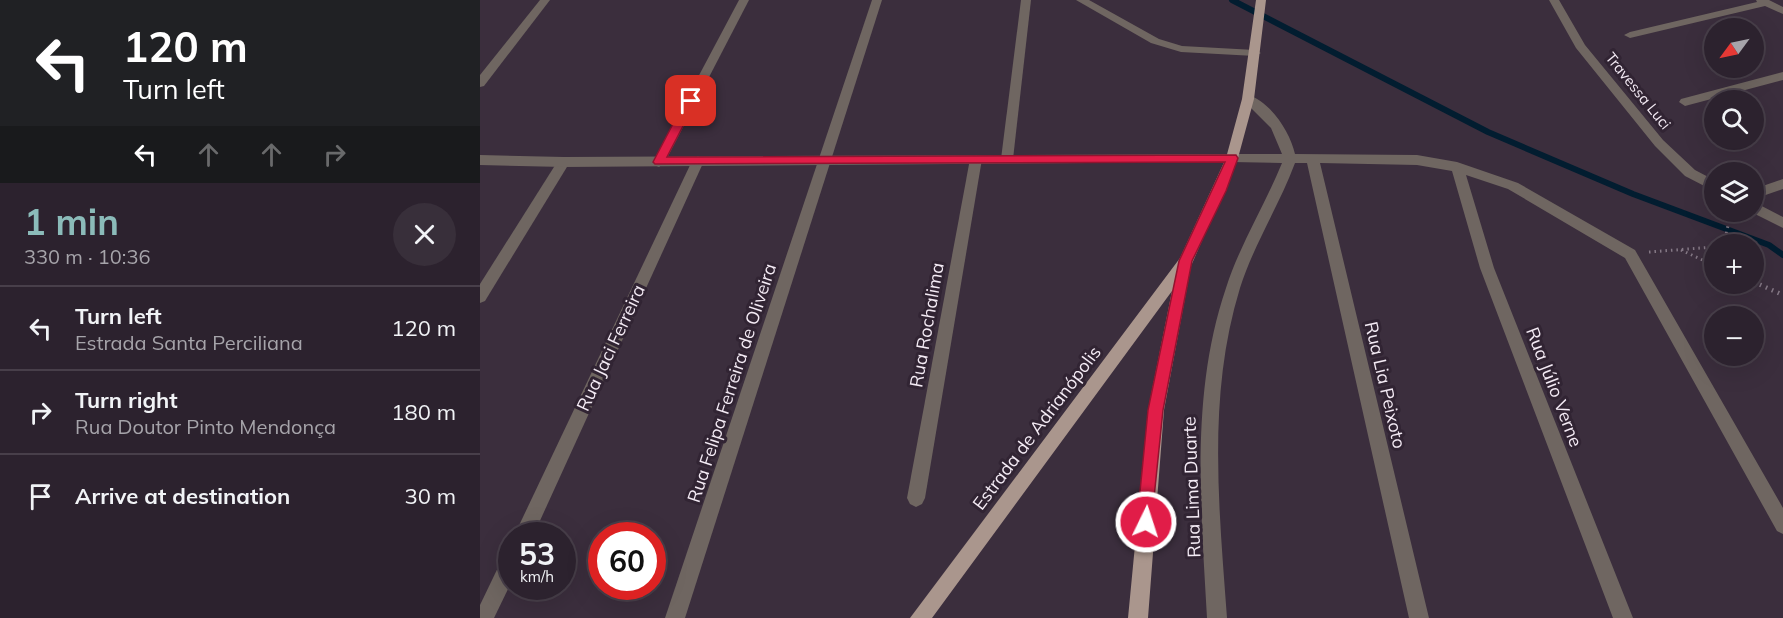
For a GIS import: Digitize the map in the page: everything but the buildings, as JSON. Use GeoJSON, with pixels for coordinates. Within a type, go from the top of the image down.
{"type":"FeatureCollection","features":[{"type":"Feature","properties":{"kind":"main road","name":"Estrada de Adrianópolis"},"geometry":{"type":"LineString","coordinates":[[920,618],[1185,261],[1220,191],[1232,158],[1248,99],[1261,0]]}},
{"type":"Feature","properties":{"kind":"main road","name":"Estrada de Adrianópolis"},"geometry":{"type":"LineString","coordinates":[[1138,618],[1156,410],[1185,261]]}},
{"type":"Feature","properties":{"kind":"street"},"geometry":{"type":"LineString","coordinates":[[482,77],[545,0]]}},
{"type":"Feature","properties":{"kind":"street"},"geometry":{"type":"LineString","coordinates":[[659,162],[744,0]]}},
{"type":"Feature","properties":{"kind":"street","name":"Rua Felipa Ferreira de Oliveira"},"geometry":{"type":"LineString","coordinates":[[675,618],[877,0]]}},
{"type":"Feature","properties":{"kind":"street"},"geometry":{"type":"LineString","coordinates":[[1007,159],[1026,0]]}},
{"type":"Feature","properties":{"kind":"street"},"geometry":{"type":"LineString","coordinates":[[1081,0],[1164,44],[1181,49],[1255,53]]}},
{"type":"Feature","properties":{"kind":"street","name":"Travessa Luci"},"geometry":{"type":"LineString","coordinates":[[1554,0],[1580,46],[1659,143],[1690,173],[1704,181]]}},
{"type":"Feature","properties":{"kind":"street"},"geometry":{"type":"LineString","coordinates":[[1630,35],[1764,1],[1783,11]]}},
{"type":"Feature","properties":{"kind":"street"},"geometry":{"type":"LineString","coordinates":[[1685,102],[1783,76]]}},
{"type":"Feature","properties":{"kind":"street"},"geometry":{"type":"LineString","coordinates":[[1248,99],[1278,126],[1287,142],[1290,159]]}},
{"type":"Feature","properties":{"kind":"street"},"geometry":{"type":"LineString","coordinates":[[480,160],[659,162],[1232,158],[1417,160],[1457,167],[1513,186],[1630,254],[1783,525]]}},
{"type":"Feature","properties":{"kind":"street","name":"Rua Rochalima"},"geometry":{"type":"LineString","coordinates":[[916,498],[976,159]]}},
{"type":"Feature","properties":{"kind":"street","name":"Rua Lima Duarte"},"geometry":{"type":"LineString","coordinates":[[1217,618],[1207,443],[1218,348],[1232,291],[1243,261],[1290,159]]}},
{"type":"Feature","properties":{"kind":"street","name":"Rua Lia Peixoto"},"geometry":{"type":"LineString","coordinates":[[1313,160],[1419,618]]}},
{"type":"Feature","properties":{"kind":"street","name":"Rua Jaci Ferreira"},"geometry":{"type":"LineString","coordinates":[[530,522],[698,161]]}},
{"type":"Feature","properties":{"kind":"street"},"geometry":{"type":"LineString","coordinates":[[480,297],[564,162]]}},
{"type":"Feature","properties":{"kind":"street","name":"Rua Júlio Verne"},"geometry":{"type":"LineString","coordinates":[[1457,167],[1487,268],[1623,618]]}},
{"type":"Feature","properties":{"kind":"street"},"geometry":{"type":"LineString","coordinates":[[1764,191],[1783,184]]}},
{"type":"Feature","properties":{"kind":"street"},"geometry":{"type":"LineString","coordinates":[[1764,213],[1783,223]]}},
{"type":"Feature","properties":{"kind":"street"},"geometry":{"type":"LineString","coordinates":[[484,618],[498,589]]}},
{"type":"Feature","properties":{"kind":"path"},"geometry":{"type":"LineString","coordinates":[[1630,254],[1704,248]]}},
{"type":"Feature","properties":{"kind":"path"},"geometry":{"type":"LineString","coordinates":[[1680,250],[1704,261]]}},
{"type":"Feature","properties":{"kind":"path"},"geometry":{"type":"LineString","coordinates":[[1764,286],[1783,295]]}},
{"type":"Feature","properties":{"kind":"waterway"},"geometry":{"type":"LineString","coordinates":[[1232,0],[1488,132],[1633,194],[1769,245],[1783,255]]}},
{"type":"Feature","properties":{"kind":"route"},"geometry":{"type":"LineString","coordinates":[[691,101],[659,162],[1232,158],[1220,191],[1185,261],[1165,354],[1156,410],[1146,522]]}}]}
